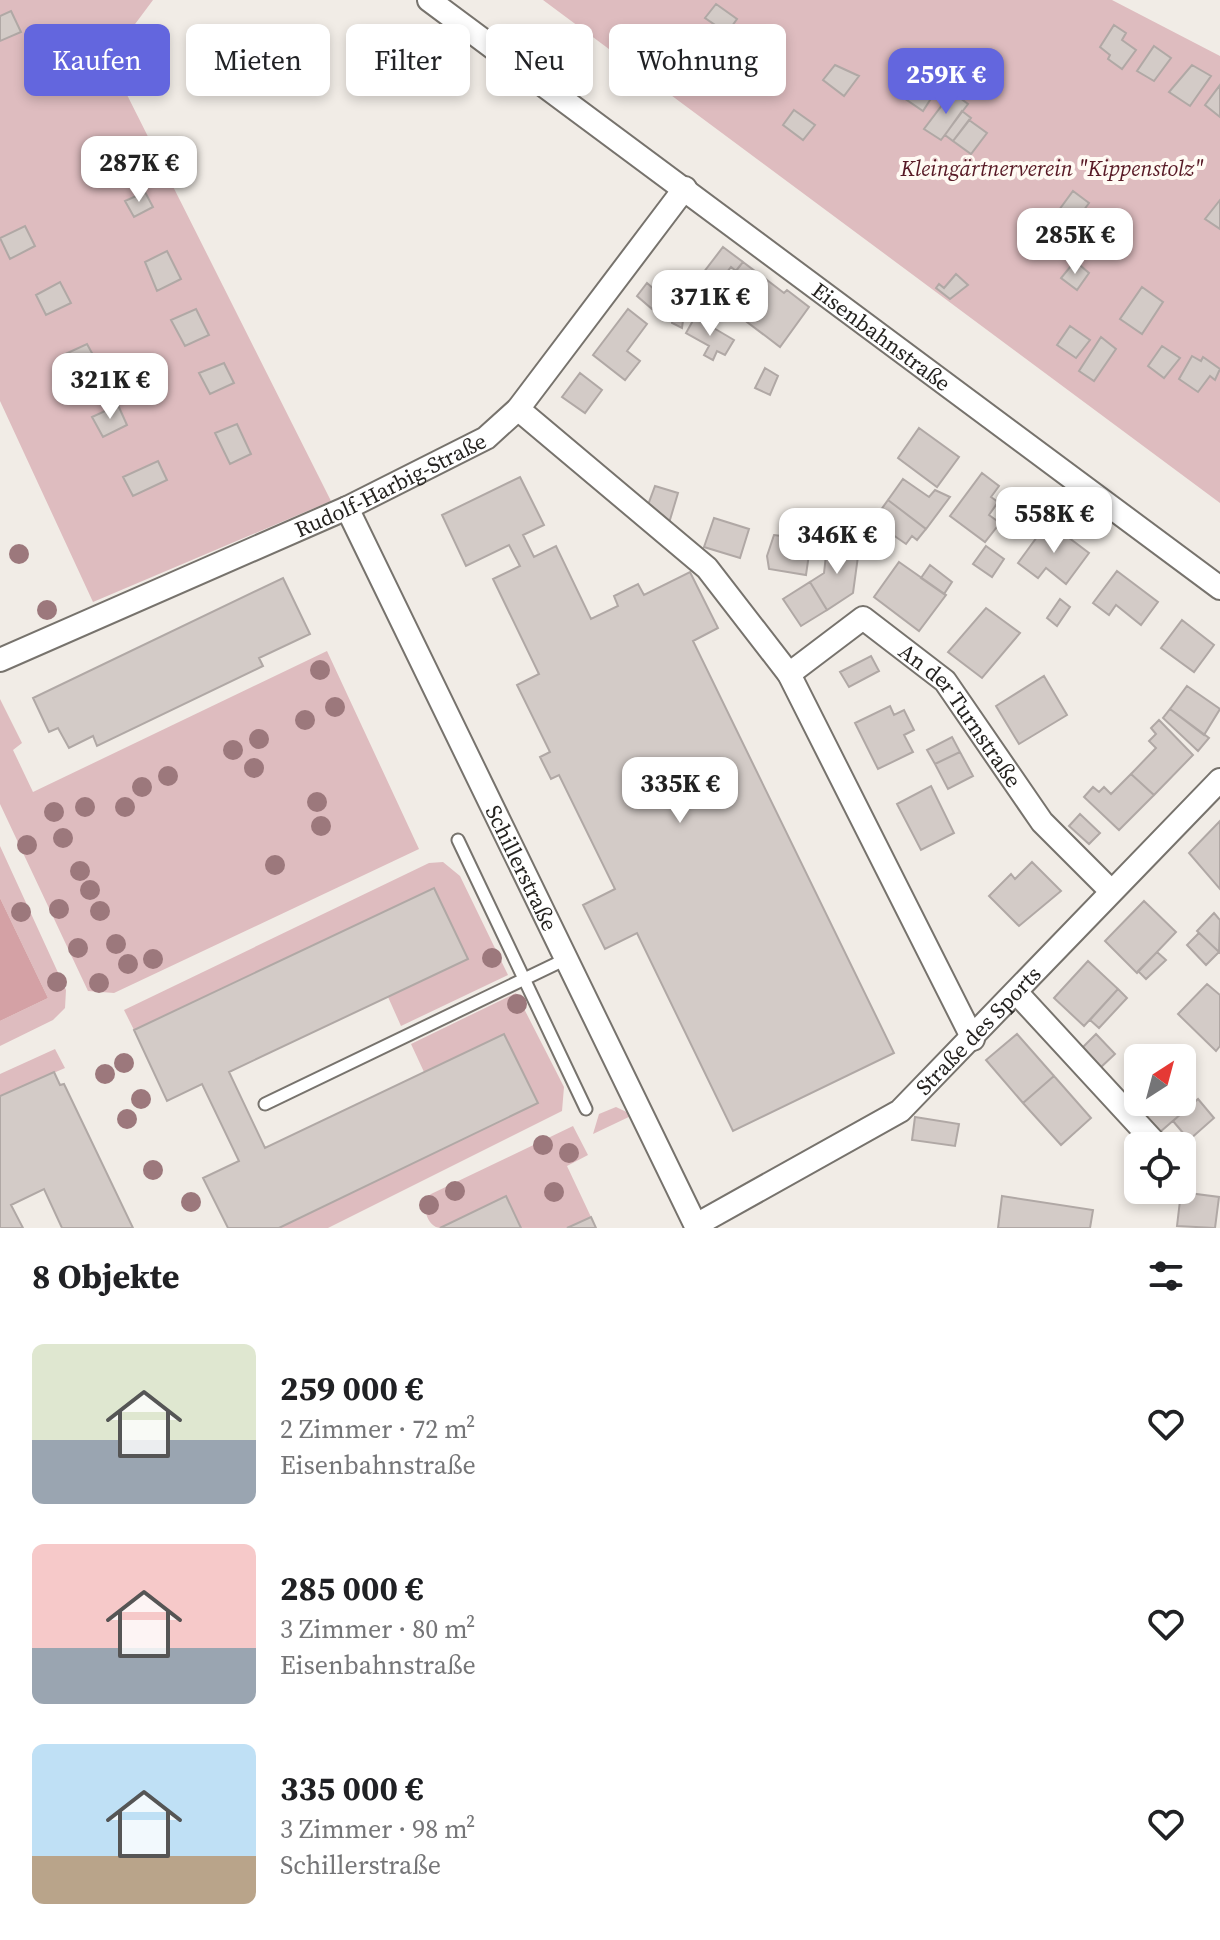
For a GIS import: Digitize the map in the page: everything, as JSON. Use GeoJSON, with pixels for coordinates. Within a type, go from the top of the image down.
{"type":"FeatureCollection","features":[{"type":"Feature","properties":{"kind":"street","name":"Eisenbahnstraße"},"geometry":{"type":"LineString","coordinates":[[429,0],[1220,588]]}},
{"type":"Feature","properties":{"kind":"street","name":"Rudolf-Harbig-Straße"},"geometry":{"type":"LineString","coordinates":[[0,660],[347,508],[486,438],[518,409],[685,188]]}},
{"type":"Feature","properties":{"kind":"street"},"geometry":{"type":"LineString","coordinates":[[518,409],[707,568],[789,674],[973,1039]]}},
{"type":"Feature","properties":{"kind":"street","name":"Schillerstraße"},"geometry":{"type":"LineString","coordinates":[[347,508],[696,1227]]}},
{"type":"Feature","properties":{"kind":"street","name":"An der Turnstraße"},"geometry":{"type":"LineString","coordinates":[[789,674],[863,618],[945,681],[1042,822],[1111,891]]}},
{"type":"Feature","properties":{"kind":"street","name":"Straße des Sports"},"geometry":{"type":"LineString","coordinates":[[696,1227],[900,1111],[973,1039],[1220,780]]}},
{"type":"Feature","properties":{"kind":"street"},"geometry":{"type":"LineString","coordinates":[[1016,992],[1145,1132]]}},
{"type":"Feature","properties":{"kind":"lane"},"geometry":{"type":"LineString","coordinates":[[458,840],[586,1109]]}},
{"type":"Feature","properties":{"kind":"lane"},"geometry":{"type":"LineString","coordinates":[[265,1104],[566,959]]}},
{"type":"Feature","properties":{"kind":"green space"},"geometry":{"type":"Polygon","coordinates":[[[0,0],[153,0],[135,24],[24,24],[24,96],[128,96],[331,501],[93,602],[0,401],[0,0]]]}},
{"type":"Feature","properties":{"kind":"green space","name":"Kleingärtnerverein \"Kippenstolz\""},"geometry":{"type":"Polygon","coordinates":[[[543,0],[1112,0],[1220,56],[1220,503],[672,96],[786,96],[786,24],[609,24],[609,49],[593,37],[593,24],[575,24],[543,0]]]}},
{"type":"Feature","properties":{"kind":"green space"},"geometry":{"type":"Polygon","coordinates":[[[327,651],[419,849],[114,993],[88,991],[0,804],[0,699],[22,743],[13,750],[33,792],[327,651]]]}},
{"type":"Feature","properties":{"kind":"green space"},"geometry":{"type":"Polygon","coordinates":[[[0,846],[66,990],[65,1008],[53,1020],[0,1046],[0,1021],[48,998],[0,898],[0,846]]]}},
{"type":"Feature","properties":{"kind":"green space"},"geometry":{"type":"Polygon","coordinates":[[[443,862],[460,876],[508,975],[401,1026],[388,997],[468,959],[434,888],[134,1030],[124,1010],[429,863],[443,862]]]}},
{"type":"Feature","properties":{"kind":"green space"},"geometry":{"type":"Polygon","coordinates":[[[516,993],[564,1087],[562,1111],[328,1228],[279,1228],[538,1103],[504,1034],[424,1072],[411,1044],[516,993]]]}},
{"type":"Feature","properties":{"kind":"green space"},"geometry":{"type":"Polygon","coordinates":[[[55,1049],[65,1068],[0,1096],[0,1074],[55,1049]]]}},
{"type":"Feature","properties":{"kind":"green space"},"geometry":{"type":"Polygon","coordinates":[[[616,1107],[633,1115],[593,1134],[599,1114],[616,1107]]]}},
{"type":"Feature","properties":{"kind":"green space"},"geometry":{"type":"Polygon","coordinates":[[[573,1126],[588,1155],[567,1166],[591,1217],[567,1228],[521,1228],[506,1197],[440,1228],[429,1221],[425,1199],[431,1194],[573,1126]]]}},
{"type":"Feature","properties":{"kind":"shaded area"},"geometry":{"type":"Polygon","coordinates":[[[0,898],[48,998],[0,1021],[0,898]]]}},
{"type":"Feature","properties":{"kind":"building"},"geometry":{"type":"Polygon","coordinates":[[[716,4],[737,19],[733,24],[714,24],[705,18],[716,4]]]}},
{"type":"Feature","properties":{"kind":"building"},"geometry":{"type":"Polygon","coordinates":[[[11,11],[21,32],[0,41],[0,16],[11,11]]]}},
{"type":"Feature","properties":{"kind":"building"},"geometry":{"type":"Polygon","coordinates":[[[1114,25],[1126,33],[1122,40],[1136,50],[1122,69],[1108,59],[1110,55],[1100,47],[1114,25]]]}},
{"type":"Feature","properties":{"kind":"building"},"geometry":{"type":"Polygon","coordinates":[[[1154,46],[1171,58],[1154,81],[1137,71],[1154,46]]]}},
{"type":"Feature","properties":{"kind":"building"},"geometry":{"type":"Polygon","coordinates":[[[835,65],[859,76],[844,96],[823,80],[835,65]]]}},
{"type":"Feature","properties":{"kind":"building"},"geometry":{"type":"Polygon","coordinates":[[[1192,65],[1211,76],[1190,106],[1169,92],[1192,65]]]}},
{"type":"Feature","properties":{"kind":"building"},"geometry":{"type":"Polygon","coordinates":[[[916,69],[939,86],[923,111],[898,94],[916,69]]]}},
{"type":"Feature","properties":{"kind":"building"},"geometry":{"type":"Polygon","coordinates":[[[1220,85],[1220,117],[1205,105],[1220,85]]]}},
{"type":"Feature","properties":{"kind":"building"},"geometry":{"type":"Polygon","coordinates":[[[952,92],[968,104],[941,140],[924,129],[952,92]]]}},
{"type":"Feature","properties":{"kind":"building"},"geometry":{"type":"Polygon","coordinates":[[[794,110],[815,125],[803,140],[783,125],[794,110]]]}},
{"type":"Feature","properties":{"kind":"building"},"geometry":{"type":"Polygon","coordinates":[[[962,111],[971,118],[953,141],[945,135],[962,111]]]}},
{"type":"Feature","properties":{"kind":"building"},"geometry":{"type":"Polygon","coordinates":[[[969,120],[987,133],[971,154],[953,141],[969,120]]]}},
{"type":"Feature","properties":{"kind":"building"},"geometry":{"type":"Polygon","coordinates":[[[122,141],[130,158],[109,169],[100,150],[122,141]]]}},
{"type":"Feature","properties":{"kind":"building"},"geometry":{"type":"Polygon","coordinates":[[[1073,191],[1089,203],[1075,222],[1059,210],[1073,191]]]}},
{"type":"Feature","properties":{"kind":"building"},"geometry":{"type":"Polygon","coordinates":[[[145,192],[153,207],[134,217],[125,201],[145,192]]]}},
{"type":"Feature","properties":{"kind":"building"},"geometry":{"type":"Polygon","coordinates":[[[1220,200],[1220,229],[1205,219],[1220,200]]]}},
{"type":"Feature","properties":{"kind":"building"},"geometry":{"type":"Polygon","coordinates":[[[25,226],[35,246],[10,259],[0,238],[25,226]]]}},
{"type":"Feature","properties":{"kind":"building"},"geometry":{"type":"Polygon","coordinates":[[[723,247],[743,262],[736,271],[731,267],[704,301],[690,290],[723,247]]]}},
{"type":"Feature","properties":{"kind":"building"},"geometry":{"type":"Polygon","coordinates":[[[167,251],[181,279],[157,291],[145,262],[167,251]]]}},
{"type":"Feature","properties":{"kind":"building"},"geometry":{"type":"Polygon","coordinates":[[[1075,261],[1089,273],[1077,290],[1061,278],[1075,261]]]}},
{"type":"Feature","properties":{"kind":"building"},"geometry":{"type":"Polygon","coordinates":[[[743,262],[784,293],[787,290],[809,307],[780,347],[747,322],[758,308],[742,296],[738,301],[732,296],[736,291],[726,283],[743,262]]]}},
{"type":"Feature","properties":{"kind":"building"},"geometry":{"type":"Polygon","coordinates":[[[956,274],[968,285],[950,299],[936,288],[939,284],[944,288],[956,274]]]}},
{"type":"Feature","properties":{"kind":"building"},"geometry":{"type":"Polygon","coordinates":[[[60,282],[71,303],[46,315],[36,295],[60,282]]]}},
{"type":"Feature","properties":{"kind":"building"},"geometry":{"type":"Polygon","coordinates":[[[647,283],[663,297],[652,309],[637,296],[647,283]]]}},
{"type":"Feature","properties":{"kind":"building"},"geometry":{"type":"Polygon","coordinates":[[[1142,287],[1163,302],[1142,334],[1120,319],[1142,287]]]}},
{"type":"Feature","properties":{"kind":"building"},"geometry":{"type":"Polygon","coordinates":[[[674,296],[686,299],[682,328],[672,323],[674,296]]]}},
{"type":"Feature","properties":{"kind":"building"},"geometry":{"type":"Polygon","coordinates":[[[196,309],[209,335],[185,346],[171,320],[196,309]]]}},
{"type":"Feature","properties":{"kind":"building"},"geometry":{"type":"Polygon","coordinates":[[[628,309],[647,324],[627,351],[640,361],[625,380],[593,355],[628,309]]]}},
{"type":"Feature","properties":{"kind":"building"},"geometry":{"type":"Polygon","coordinates":[[[695,317],[734,340],[725,355],[717,351],[713,360],[704,355],[709,346],[686,333],[695,317]]]}},
{"type":"Feature","properties":{"kind":"building"},"geometry":{"type":"Polygon","coordinates":[[[1070,326],[1090,340],[1076,358],[1057,345],[1070,326]]]}},
{"type":"Feature","properties":{"kind":"building"},"geometry":{"type":"Polygon","coordinates":[[[1101,337],[1116,349],[1094,381],[1079,371],[1101,337]]]}},
{"type":"Feature","properties":{"kind":"building"},"geometry":{"type":"Polygon","coordinates":[[[87,344],[98,364],[73,376],[63,355],[87,344]]]}},
{"type":"Feature","properties":{"kind":"building"},"geometry":{"type":"Polygon","coordinates":[[[1162,346],[1180,358],[1164,378],[1148,366],[1162,346]]]}},
{"type":"Feature","properties":{"kind":"building"},"geometry":{"type":"Polygon","coordinates":[[[1192,356],[1201,361],[1203,357],[1220,369],[1215,380],[1210,376],[1198,392],[1179,379],[1192,356]]]}},
{"type":"Feature","properties":{"kind":"building"},"geometry":{"type":"Polygon","coordinates":[[[224,363],[234,383],[210,394],[199,373],[224,363]]]}},
{"type":"Feature","properties":{"kind":"building"},"geometry":{"type":"Polygon","coordinates":[[[765,368],[778,376],[770,395],[755,388],[765,368]]]}},
{"type":"Feature","properties":{"kind":"building"},"geometry":{"type":"Polygon","coordinates":[[[580,373],[602,390],[585,413],[562,397],[580,373]]]}},
{"type":"Feature","properties":{"kind":"building"},"geometry":{"type":"Polygon","coordinates":[[[118,405],[127,425],[103,437],[92,417],[118,405]]]}},
{"type":"Feature","properties":{"kind":"building"},"geometry":{"type":"Polygon","coordinates":[[[237,424],[251,454],[230,464],[215,433],[237,424]]]}},
{"type":"Feature","properties":{"kind":"building"},"geometry":{"type":"Polygon","coordinates":[[[919,428],[959,457],[937,487],[898,458],[919,428]]]}},
{"type":"Feature","properties":{"kind":"building"},"geometry":{"type":"Polygon","coordinates":[[[158,461],[167,480],[133,496],[123,477],[158,461]]]}},
{"type":"Feature","properties":{"kind":"building"},"geometry":{"type":"Polygon","coordinates":[[[982,473],[999,486],[991,497],[998,502],[989,515],[1000,523],[985,542],[950,516],[982,473]]]}},
{"type":"Feature","properties":{"kind":"building"},"geometry":{"type":"Polygon","coordinates":[[[520,477],[544,525],[523,535],[534,557],[556,546],[591,619],[618,606],[614,596],[638,584],[644,595],[690,572],[718,628],[693,641],[894,1053],[733,1131],[637,933],[605,949],[583,905],[615,889],[559,775],[551,779],[540,757],[550,752],[517,685],[539,674],[493,579],[520,566],[509,545],[466,566],[442,515],[520,477]]]}},
{"type":"Feature","properties":{"kind":"building"},"geometry":{"type":"Polygon","coordinates":[[[903,479],[929,497],[935,490],[950,497],[926,529],[888,500],[903,479]]]}},
{"type":"Feature","properties":{"kind":"building"},"geometry":{"type":"Polygon","coordinates":[[[655,486],[678,493],[669,523],[648,505],[655,486]]]}},
{"type":"Feature","properties":{"kind":"building"},"geometry":{"type":"Polygon","coordinates":[[[888,500],[926,529],[917,540],[912,536],[906,544],[873,521],[888,500]]]}},
{"type":"Feature","properties":{"kind":"building"},"geometry":{"type":"Polygon","coordinates":[[[714,518],[749,529],[740,558],[704,547],[714,518]]]}},
{"type":"Feature","properties":{"kind":"building"},"geometry":{"type":"Polygon","coordinates":[[[1048,522],[1089,553],[1066,584],[1046,568],[1038,578],[1018,563],[1048,522]]]}},
{"type":"Feature","properties":{"kind":"building"},"geometry":{"type":"Polygon","coordinates":[[[774,535],[811,540],[806,575],[769,569],[767,556],[774,535]]]}},
{"type":"Feature","properties":{"kind":"building"},"geometry":{"type":"Polygon","coordinates":[[[827,546],[859,549],[853,593],[827,610],[810,582],[824,573],[827,546]]]}},
{"type":"Feature","properties":{"kind":"building"},"geometry":{"type":"Polygon","coordinates":[[[986,546],[1004,559],[992,577],[973,564],[986,546]]]}},
{"type":"Feature","properties":{"kind":"building"},"geometry":{"type":"Polygon","coordinates":[[[899,562],[946,595],[919,631],[874,597],[899,562]]]}},
{"type":"Feature","properties":{"kind":"building"},"geometry":{"type":"Polygon","coordinates":[[[930,565],[952,582],[944,594],[921,578],[930,565]]]}},
{"type":"Feature","properties":{"kind":"building"},"geometry":{"type":"Polygon","coordinates":[[[1117,571],[1158,602],[1141,625],[1116,605],[1109,615],[1093,603],[1117,571]]]}},
{"type":"Feature","properties":{"kind":"building"},"geometry":{"type":"Polygon","coordinates":[[[283,578],[310,634],[259,658],[263,666],[97,746],[93,736],[69,748],[58,728],[49,732],[33,698],[283,578]]]}},
{"type":"Feature","properties":{"kind":"building"},"geometry":{"type":"Polygon","coordinates":[[[810,582],[827,610],[801,626],[783,599],[810,582]]]}},
{"type":"Feature","properties":{"kind":"building"},"geometry":{"type":"Polygon","coordinates":[[[1060,599],[1070,607],[1057,626],[1047,618],[1060,599]]]}},
{"type":"Feature","properties":{"kind":"building"},"geometry":{"type":"Polygon","coordinates":[[[986,608],[1020,633],[982,678],[948,652],[986,608]]]}},
{"type":"Feature","properties":{"kind":"building"},"geometry":{"type":"Polygon","coordinates":[[[1182,620],[1214,645],[1194,672],[1161,648],[1182,620]]]}},
{"type":"Feature","properties":{"kind":"building"},"geometry":{"type":"Polygon","coordinates":[[[871,656],[879,671],[849,687],[840,672],[871,656]]]}},
{"type":"Feature","properties":{"kind":"building"},"geometry":{"type":"Polygon","coordinates":[[[1044,676],[1067,715],[1019,744],[996,706],[1044,676]]]}},
{"type":"Feature","properties":{"kind":"building"},"geometry":{"type":"Polygon","coordinates":[[[1187,686],[1220,709],[1204,735],[1170,709],[1187,686]]]}},
{"type":"Feature","properties":{"kind":"building"},"geometry":{"type":"Polygon","coordinates":[[[890,706],[894,715],[904,710],[914,730],[904,735],[913,752],[878,769],[855,723],[890,706]]]}},
{"type":"Feature","properties":{"kind":"building"},"geometry":{"type":"Polygon","coordinates":[[[1170,709],[1209,738],[1198,751],[1163,718],[1170,709]]]}},
{"type":"Feature","properties":{"kind":"building"},"geometry":{"type":"Polygon","coordinates":[[[1159,720],[1193,755],[1154,795],[1131,774],[1156,748],[1149,741],[1156,734],[1151,728],[1159,720]]]}},
{"type":"Feature","properties":{"kind":"building"},"geometry":{"type":"Polygon","coordinates":[[[952,737],[960,752],[935,764],[927,750],[952,737]]]}},
{"type":"Feature","properties":{"kind":"building"},"geometry":{"type":"Polygon","coordinates":[[[960,752],[973,776],[948,789],[935,764],[960,752]]]}},
{"type":"Feature","properties":{"kind":"building"},"geometry":{"type":"Polygon","coordinates":[[[1131,774],[1154,795],[1119,830],[1084,797],[1093,787],[1099,792],[1104,787],[1111,794],[1131,774]]]}},
{"type":"Feature","properties":{"kind":"building"},"geometry":{"type":"Polygon","coordinates":[[[931,786],[954,833],[921,850],[897,804],[931,786]]]}},
{"type":"Feature","properties":{"kind":"building"},"geometry":{"type":"Polygon","coordinates":[[[1080,814],[1100,833],[1089,844],[1069,826],[1080,814]]]}},
{"type":"Feature","properties":{"kind":"building"},"geometry":{"type":"Polygon","coordinates":[[[1220,821],[1220,889],[1189,853],[1220,821]]]}},
{"type":"Feature","properties":{"kind":"building"},"geometry":{"type":"Polygon","coordinates":[[[1032,862],[1061,891],[1019,926],[989,896],[1011,874],[1015,879],[1032,862]]]}},
{"type":"Feature","properties":{"kind":"building"},"geometry":{"type":"Polygon","coordinates":[[[434,888],[468,959],[229,1072],[265,1148],[504,1034],[538,1103],[279,1228],[228,1228],[203,1178],[239,1161],[202,1084],[167,1101],[134,1030],[434,888]]]}},
{"type":"Feature","properties":{"kind":"building"},"geometry":{"type":"Polygon","coordinates":[[[1144,901],[1176,932],[1137,973],[1105,941],[1144,901]]]}},
{"type":"Feature","properties":{"kind":"building"},"geometry":{"type":"Polygon","coordinates":[[[1214,913],[1220,920],[1219,952],[1197,931],[1214,913]]]}},
{"type":"Feature","properties":{"kind":"building"},"geometry":{"type":"Polygon","coordinates":[[[1199,933],[1219,952],[1206,965],[1187,945],[1199,933]]]}},
{"type":"Feature","properties":{"kind":"building"},"geometry":{"type":"Polygon","coordinates":[[[1157,952],[1166,960],[1146,979],[1138,971],[1157,952]]]}},
{"type":"Feature","properties":{"kind":"building"},"geometry":{"type":"Polygon","coordinates":[[[1088,961],[1118,989],[1084,1026],[1054,998],[1088,961]]]}},
{"type":"Feature","properties":{"kind":"building"},"geometry":{"type":"Polygon","coordinates":[[[1207,984],[1220,995],[1220,1046],[1216,1051],[1178,1014],[1207,984]]]}},
{"type":"Feature","properties":{"kind":"building"},"geometry":{"type":"Polygon","coordinates":[[[1118,989],[1127,998],[1099,1028],[1090,1020],[1118,989]]]}},
{"type":"Feature","properties":{"kind":"building"},"geometry":{"type":"Polygon","coordinates":[[[1017,1034],[1054,1076],[1023,1103],[986,1060],[1017,1034]]]}},
{"type":"Feature","properties":{"kind":"building"},"geometry":{"type":"Polygon","coordinates":[[[1096,1034],[1115,1054],[1100,1068],[1081,1049],[1096,1034]]]}},
{"type":"Feature","properties":{"kind":"building"},"geometry":{"type":"Polygon","coordinates":[[[54,1072],[60,1085],[64,1084],[133,1228],[62,1228],[44,1189],[11,1205],[23,1228],[0,1228],[0,1096],[54,1072]]]}},
{"type":"Feature","properties":{"kind":"building"},"geometry":{"type":"Polygon","coordinates":[[[1054,1076],[1091,1118],[1061,1145],[1023,1103],[1054,1076]]]}},
{"type":"Feature","properties":{"kind":"building"},"geometry":{"type":"Polygon","coordinates":[[[1198,1099],[1214,1118],[1196,1134],[1182,1132],[1173,1121],[1179,1116],[1196,1116],[1198,1099]]]}},
{"type":"Feature","properties":{"kind":"building"},"geometry":{"type":"Polygon","coordinates":[[[1146,1116],[1179,1116],[1160,1132],[1146,1116]]]}},
{"type":"Feature","properties":{"kind":"building"},"geometry":{"type":"Polygon","coordinates":[[[915,1117],[959,1124],[955,1146],[912,1140],[915,1117]]]}},
{"type":"Feature","properties":{"kind":"building"},"geometry":{"type":"Polygon","coordinates":[[[1196,1194],[1219,1197],[1215,1228],[1177,1226],[1180,1204],[1196,1204],[1196,1194]]]}},
{"type":"Feature","properties":{"kind":"building"},"geometry":{"type":"Polygon","coordinates":[[[506,1196],[521,1228],[440,1228],[506,1196]]]}},
{"type":"Feature","properties":{"kind":"building"},"geometry":{"type":"Polygon","coordinates":[[[1002,1196],[1093,1210],[1090,1228],[998,1228],[1002,1196]]]}},
{"type":"Feature","properties":{"kind":"building"},"geometry":{"type":"Polygon","coordinates":[[[591,1217],[596,1228],[567,1228],[591,1217]]]}}]}
